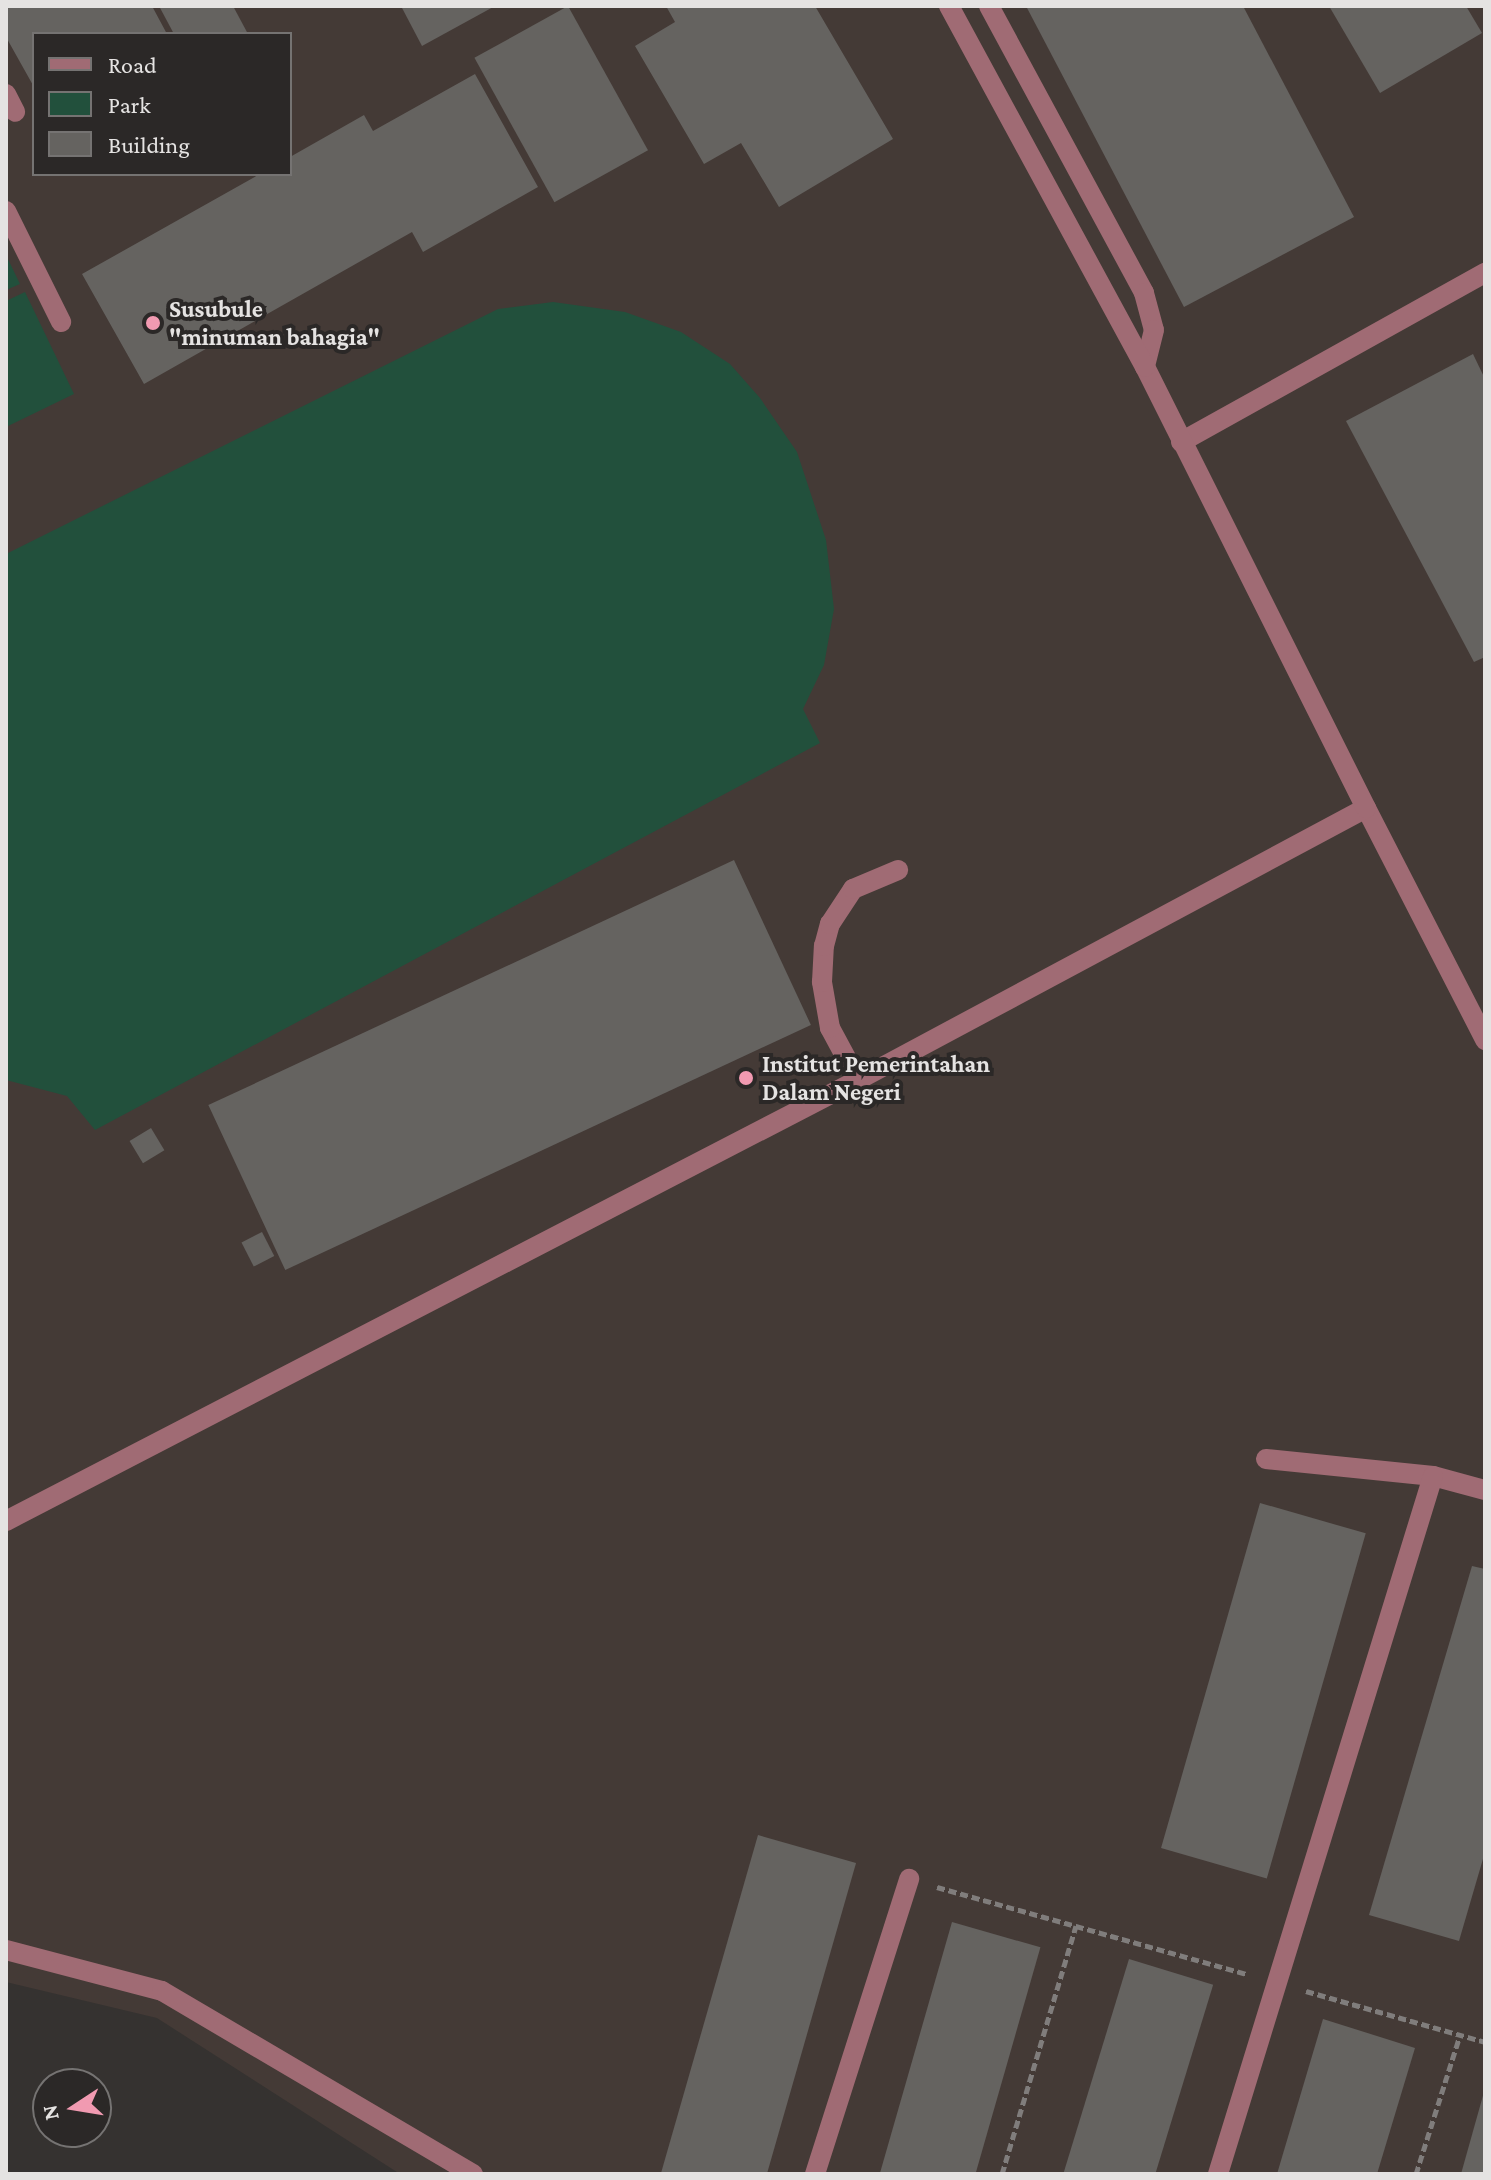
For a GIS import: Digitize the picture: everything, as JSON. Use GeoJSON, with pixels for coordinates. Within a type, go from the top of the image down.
{"type":"FeatureCollection","features":[{"type":"Feature","properties":{"kind":"street"},"geometry":{"type":"LineString","coordinates":[[949,6],[1145,367],[1485,1040]]}},
{"type":"Feature","properties":{"kind":"street"},"geometry":{"type":"LineString","coordinates":[[989,6],[1144,293],[1154,330],[1145,367]]}},
{"type":"Feature","properties":{"kind":"street"},"geometry":{"type":"LineString","coordinates":[[6,211],[61,322]]}},
{"type":"Feature","properties":{"kind":"street"},"geometry":{"type":"LineString","coordinates":[[1181,442],[1485,273]]}},
{"type":"Feature","properties":{"kind":"street"},"geometry":{"type":"LineString","coordinates":[[6,1521],[858,1080],[1366,808]]}},
{"type":"Feature","properties":{"kind":"street"},"geometry":{"type":"LineString","coordinates":[[858,1080],[830,1028],[822,982],[824,946],[830,924],[853,889],[898,870]]}},
{"type":"Feature","properties":{"kind":"street"},"geometry":{"type":"LineString","coordinates":[[1266,1459],[1433,1476],[1485,1490]]}},
{"type":"Feature","properties":{"kind":"street"},"geometry":{"type":"LineString","coordinates":[[1218,2174],[1433,1476]]}},
{"type":"Feature","properties":{"kind":"street"},"geometry":{"type":"LineString","coordinates":[[815,2174],[909,1879]]}},
{"type":"Feature","properties":{"kind":"street"},"geometry":{"type":"LineString","coordinates":[[6,1950],[162,1991],[473,2174]]}},
{"type":"Feature","properties":{"kind":"path"},"geometry":{"type":"LineString","coordinates":[[909,1879],[1485,2042]]}},
{"type":"Feature","properties":{"kind":"path"},"geometry":{"type":"LineString","coordinates":[[1002,2174],[1076,1926]]}},
{"type":"Feature","properties":{"kind":"path"},"geometry":{"type":"LineString","coordinates":[[1416,2174],[1460,2035]]}},
{"type":"Feature","properties":{"kind":"shaded area","name":"Institut Pemerintahan Dalam Negeri"},"geometry":{"type":"Polygon","coordinates":[[[6,6],[1485,6],[1485,2174],[400,2174],[157,2018],[6,1982],[6,6]]]}},
{"type":"Feature","properties":{"kind":"green space"},"geometry":{"type":"Polygon","coordinates":[[[6,255],[20,284],[6,290],[6,255]]]}},
{"type":"Feature","properties":{"kind":"green space"},"geometry":{"type":"Polygon","coordinates":[[[25,292],[74,394],[6,427],[6,301],[25,292]]]}},
{"type":"Feature","properties":{"kind":"green space"},"geometry":{"type":"Polygon","coordinates":[[[553,302],[625,312],[681,332],[730,364],[760,398],[797,452],[826,540],[834,609],[824,665],[803,709],[820,743],[95,1130],[67,1096],[6,1080],[6,554],[498,309],[553,302]]]}},
{"type":"Feature","properties":{"kind":"building"},"geometry":{"type":"Polygon","coordinates":[[[6,6],[152,6],[166,32],[32,32],[32,83],[6,37],[6,6]]]}},
{"type":"Feature","properties":{"kind":"building"},"geometry":{"type":"Polygon","coordinates":[[[159,6],[233,6],[247,32],[173,32],[159,6]]]}},
{"type":"Feature","properties":{"kind":"building"},"geometry":{"type":"Polygon","coordinates":[[[401,6],[495,6],[422,46],[401,6]]]}},
{"type":"Feature","properties":{"kind":"building"},"geometry":{"type":"Polygon","coordinates":[[[568,6],[648,150],[554,202],[474,58],[568,6]]]}},
{"type":"Feature","properties":{"kind":"building"},"geometry":{"type":"Polygon","coordinates":[[[666,6],[815,6],[893,139],[779,207],[741,143],[704,164],[635,46],[675,22],[666,6]]]}},
{"type":"Feature","properties":{"kind":"building"},"geometry":{"type":"Polygon","coordinates":[[[1026,6],[1243,6],[1354,217],[1184,307],[1026,6]]]}},
{"type":"Feature","properties":{"kind":"building"},"geometry":{"type":"Polygon","coordinates":[[[1329,6],[1466,6],[1482,33],[1380,93],[1329,6]]]}},
{"type":"Feature","properties":{"kind":"building"},"geometry":{"type":"Polygon","coordinates":[[[475,74],[538,187],[423,252],[412,232],[144,384],[82,274],[256,176],[292,176],[292,156],[364,115],[373,131],[475,74]]]}},
{"type":"Feature","properties":{"kind":"building"},"geometry":{"type":"Polygon","coordinates":[[[1473,354],[1485,379],[1485,657],[1474,662],[1346,421],[1473,354]]]}},
{"type":"Feature","properties":{"kind":"building"},"geometry":{"type":"Polygon","coordinates":[[[734,860],[811,1025],[285,1270],[208,1105],[734,860]]]}},
{"type":"Feature","properties":{"kind":"building"},"geometry":{"type":"Polygon","coordinates":[[[151,1128],[164,1150],[143,1163],[130,1141],[151,1128]]]}},
{"type":"Feature","properties":{"kind":"building"},"geometry":{"type":"Polygon","coordinates":[[[262,1232],[274,1256],[254,1266],[242,1242],[262,1232]]]}},
{"type":"Feature","properties":{"kind":"building"},"geometry":{"type":"Polygon","coordinates":[[[1260,1503],[1366,1533],[1267,1878],[1161,1848],[1260,1503]]]}},
{"type":"Feature","properties":{"kind":"building"},"geometry":{"type":"Polygon","coordinates":[[[1472,1566],[1485,1569],[1485,1852],[1459,1941],[1369,1915],[1472,1566]]]}},
{"type":"Feature","properties":{"kind":"building"},"geometry":{"type":"Polygon","coordinates":[[[758,1835],[856,1863],[767,2174],[661,2173],[758,1835]]]}},
{"type":"Feature","properties":{"kind":"building"},"geometry":{"type":"Polygon","coordinates":[[[952,1922],[1040,1947],[975,2174],[880,2174],[952,1922]]]}},
{"type":"Feature","properties":{"kind":"building"},"geometry":{"type":"Polygon","coordinates":[[[1129,1959],[1213,1985],[1155,2174],[1064,2172],[1129,1959]]]}},
{"type":"Feature","properties":{"kind":"building"},"geometry":{"type":"Polygon","coordinates":[[[1323,2019],[1415,2048],[1377,2174],[1277,2174],[1323,2019]]]}},
{"type":"Feature","properties":{"kind":"building"},"geometry":{"type":"Polygon","coordinates":[[[1484,2092],[1485,2174],[1461,2174],[1484,2092]]]}},
{"type":"Feature","properties":{"kind":"place","name":"Susubule \"minuman bahagia\""},"geometry":{"type":"Point","coordinates":[153,323]}},
{"type":"Feature","properties":{"kind":"place","name":"Institut Pemerintahan Dalam Negeri"},"geometry":{"type":"Point","coordinates":[746,1078]}}]}
